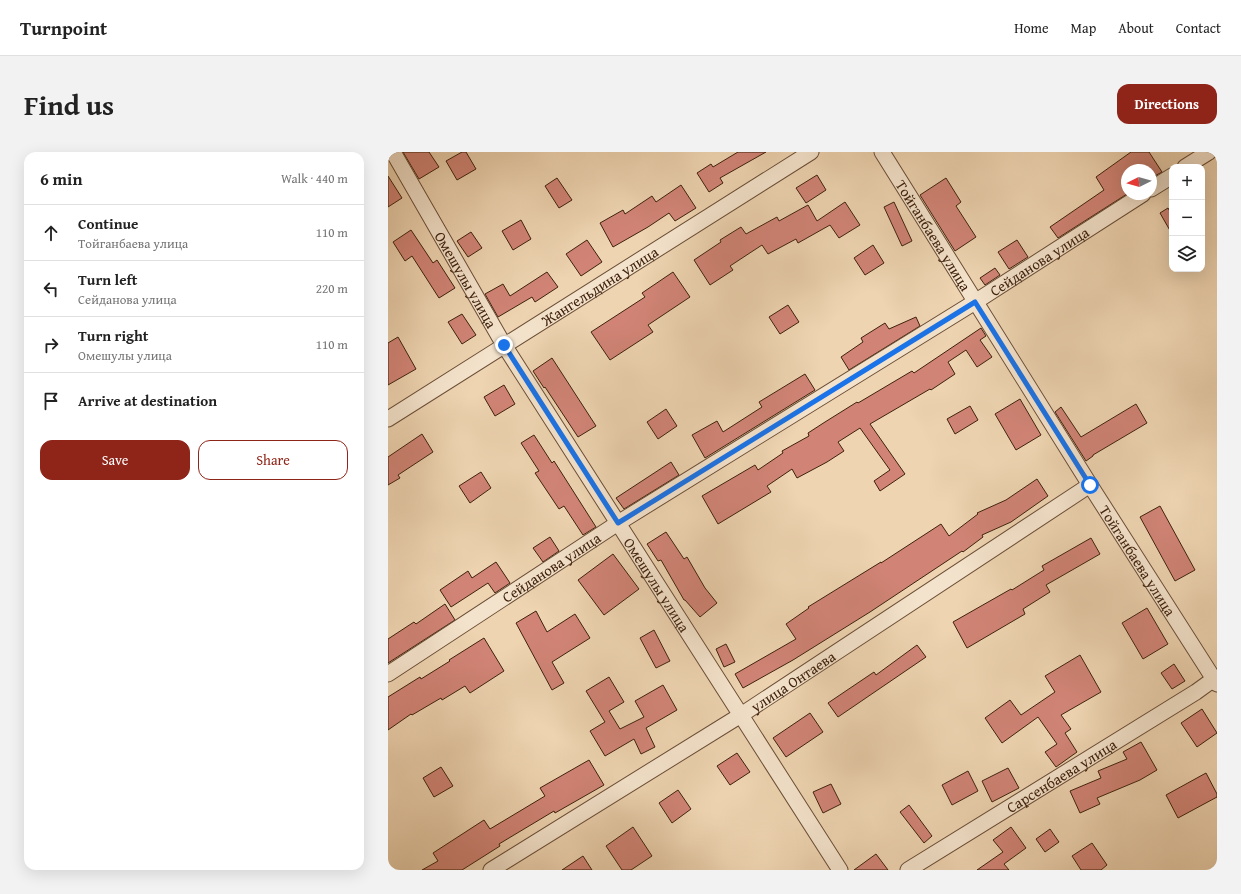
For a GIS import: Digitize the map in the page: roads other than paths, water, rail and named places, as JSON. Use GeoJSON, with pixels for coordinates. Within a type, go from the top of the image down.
{"type":"FeatureCollection","features":[{"type":"Feature","properties":{"kind":"street","name":"Омешулы улица"},"geometry":{"type":"LineString","coordinates":[[392,152],[504,345],[840,870]]}},
{"type":"Feature","properties":{"kind":"street","name":"Жангельдина улица"},"geometry":{"type":"LineString","coordinates":[[388,419],[811,152]]}},
{"type":"Feature","properties":{"kind":"street","name":"Тойганбаева улица"},"geometry":{"type":"LineString","coordinates":[[882,152],[1090,485],[1216,681]]}},
{"type":"Feature","properties":{"kind":"street"},"geometry":{"type":"LineString","coordinates":[[1190,164],[1209,152]]}},
{"type":"Feature","properties":{"kind":"street"},"geometry":{"type":"LineString","coordinates":[[1157,185],[1169,178]]}},
{"type":"Feature","properties":{"kind":"street","name":"Сейданова улица"},"geometry":{"type":"LineString","coordinates":[[388,674],[618,523],[975,302],[1134,200]]}},
{"type":"Feature","properties":{"kind":"street","name":"улица Онтаева"},"geometry":{"type":"LineString","coordinates":[[491,870],[741,716],[1090,485]]}},
{"type":"Feature","properties":{"kind":"street","name":"Сарсенбаева улица"},"geometry":{"type":"LineString","coordinates":[[908,870],[1189,696],[1216,681]]}}]}
